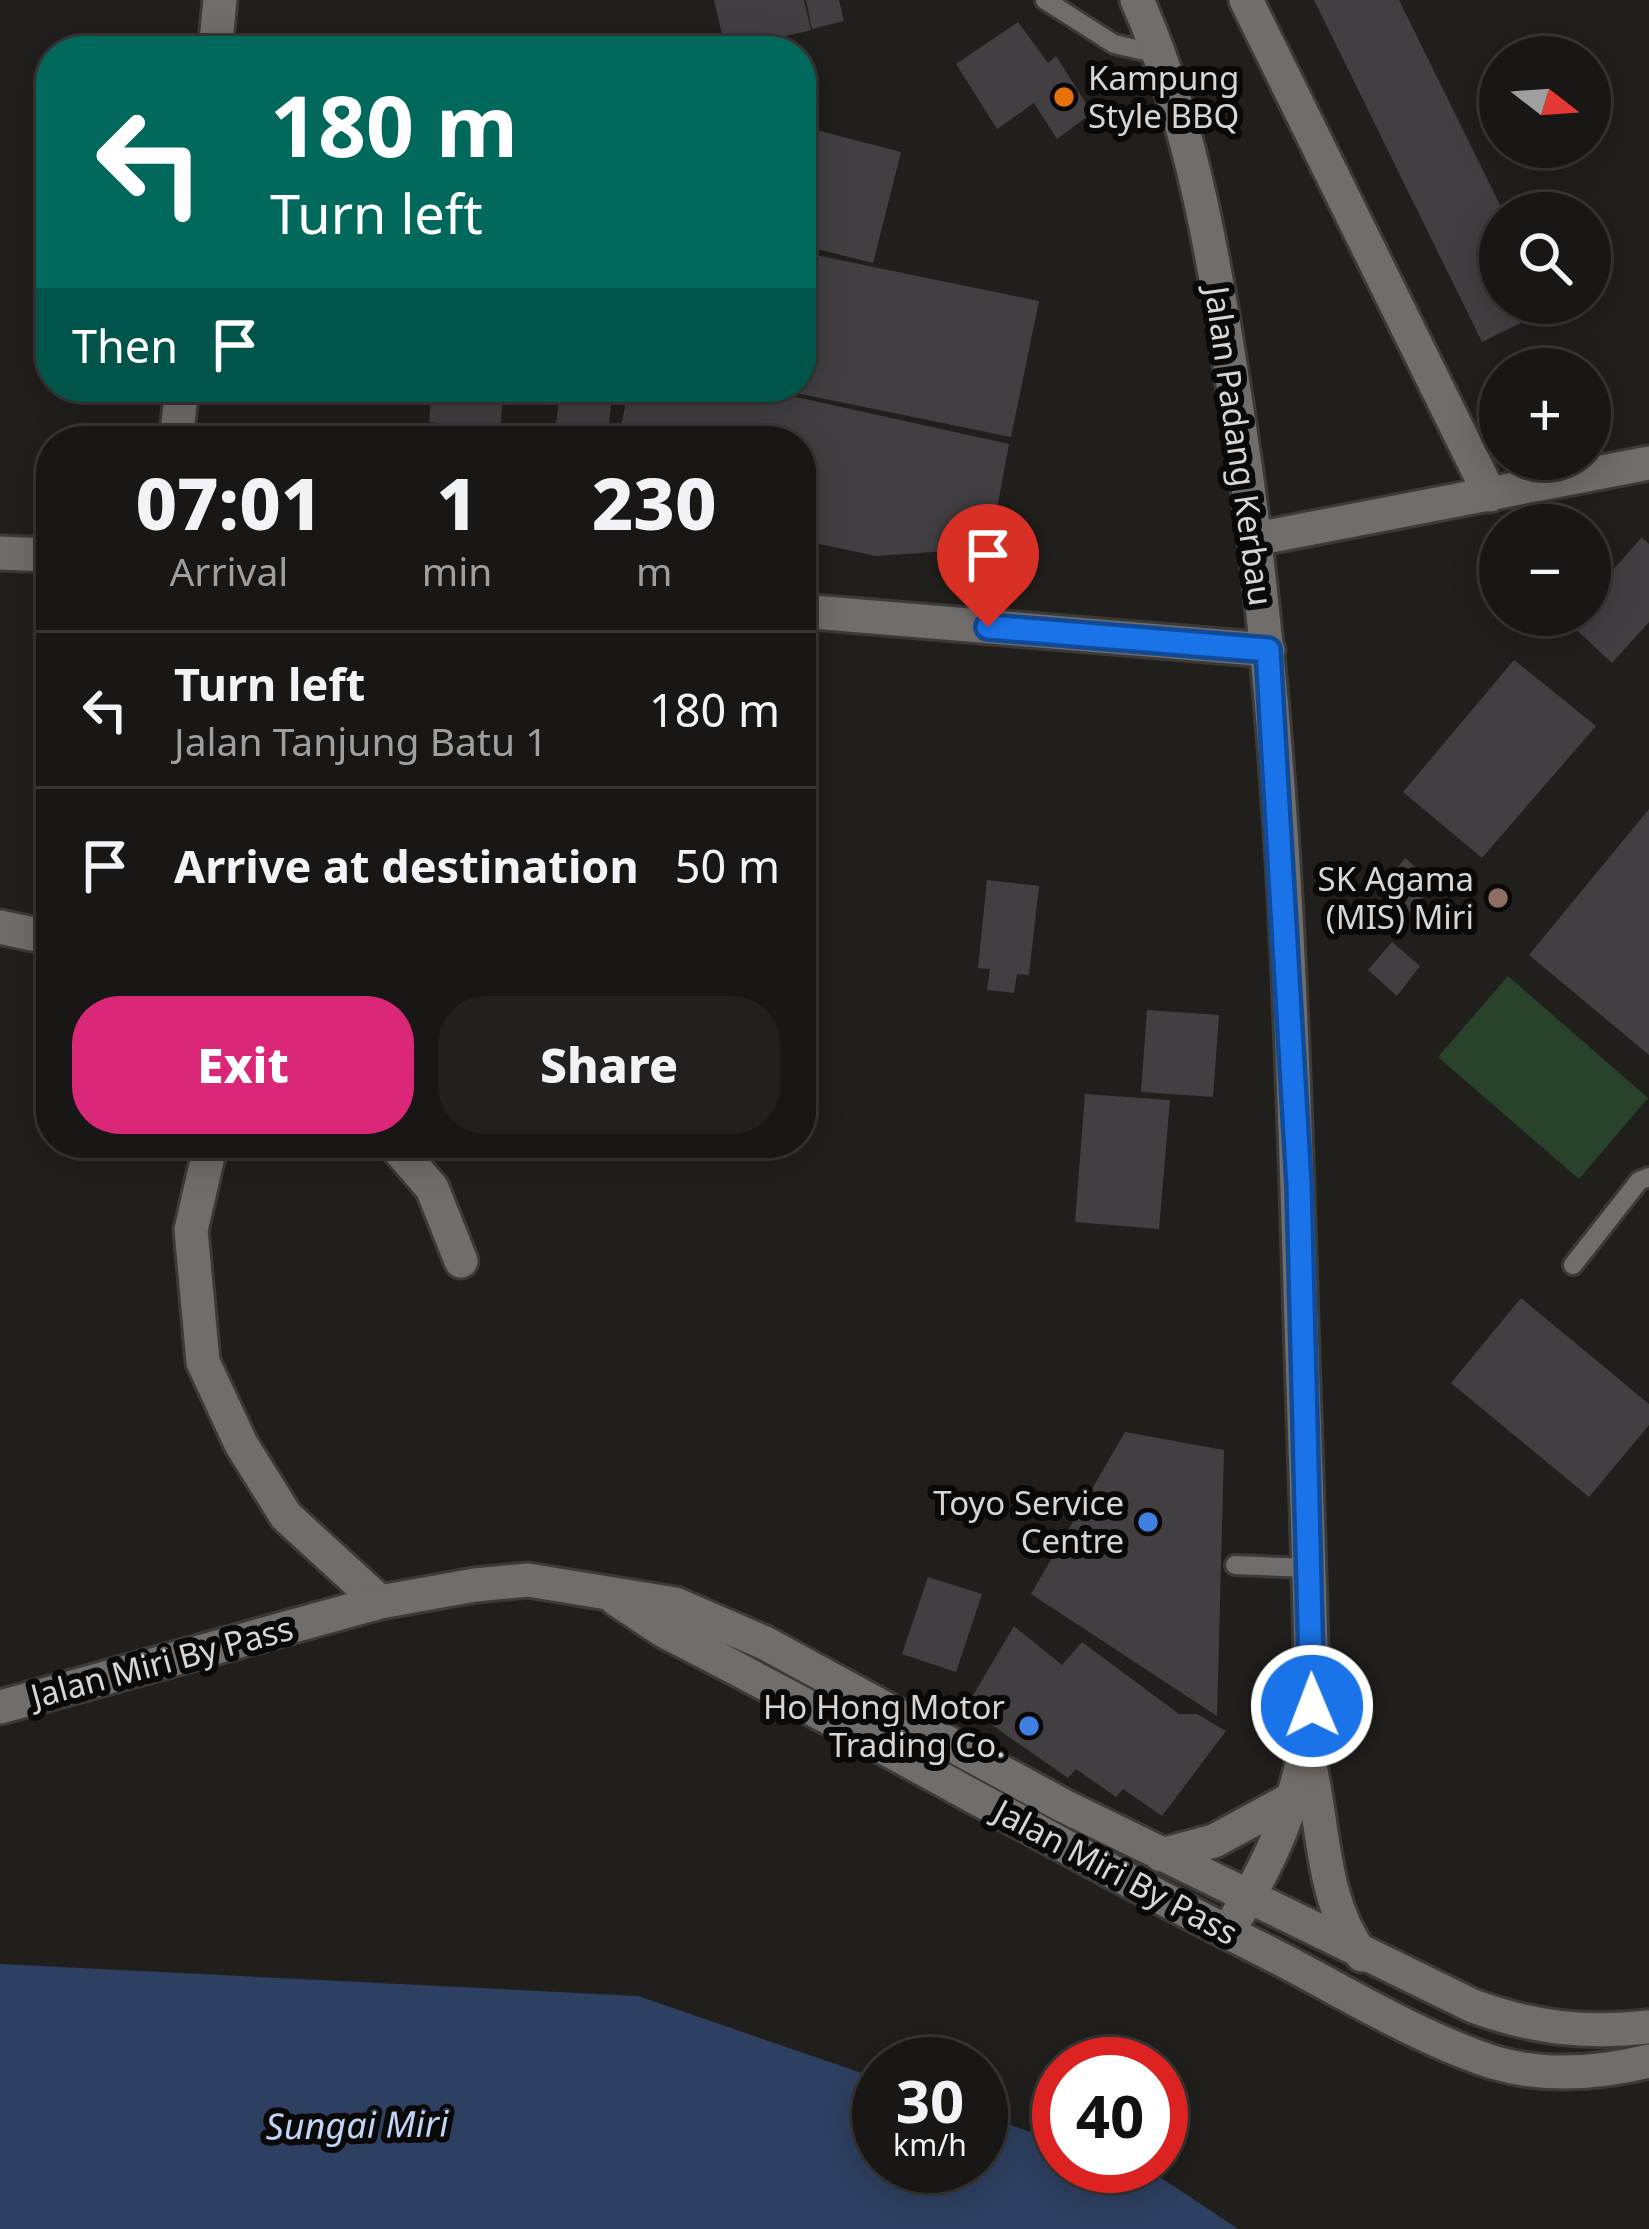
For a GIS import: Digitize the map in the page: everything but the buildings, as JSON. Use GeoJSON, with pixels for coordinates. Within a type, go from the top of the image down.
{"type":"FeatureCollection","features":[{"type":"Feature","properties":{"kind":"street"},"geometry":{"type":"LineString","coordinates":[[216,36],[220,0]]}},
{"type":"Feature","properties":{"kind":"street","name":"Jalan Padang Kerbau"},"geometry":{"type":"LineString","coordinates":[[1137,0],[1161,54],[1184,131],[1208,242],[1256,539],[1268,650],[1298,1152],[1312,1706],[1307,1752],[1280,1840],[1226,1932]]}},
{"type":"Feature","properties":{"kind":"street"},"geometry":{"type":"LineString","coordinates":[[1246,0],[1490,495]]}},
{"type":"Feature","properties":{"kind":"street"},"geometry":{"type":"LineString","coordinates":[[1256,539],[1649,463]]}},
{"type":"Feature","properties":{"kind":"street"},"geometry":{"type":"LineString","coordinates":[[0,553],[36,554]]}},
{"type":"Feature","properties":{"kind":"street"},"geometry":{"type":"LineString","coordinates":[[816,612],[1268,650]]}},
{"type":"Feature","properties":{"kind":"street"},"geometry":{"type":"LineString","coordinates":[[0,927],[36,935]]}},
{"type":"Feature","properties":{"kind":"street"},"geometry":{"type":"LineString","coordinates":[[208,1158],[191,1230],[203,1362],[242,1444],[286,1516],[380,1602]]}},
{"type":"Feature","properties":{"kind":"street"},"geometry":{"type":"LineString","coordinates":[[406,1158],[432,1188],[461,1261]]}},
{"type":"Feature","properties":{"kind":"street","name":"Jalan Miri By Pass"},"geometry":{"type":"LineString","coordinates":[[0,1707],[380,1602],[528,1580],[675,1604],[765,1643],[1161,1855],[1473,2006],[1520,2024],[1598,2032],[1649,2027]]}},
{"type":"Feature","properties":{"kind":"street","name":"Jalan Miri By Pass"},"geometry":{"type":"LineString","coordinates":[[607,1594],[664,1630],[1226,1932],[1453,2046],[1499,2064],[1550,2072],[1605,2071],[1649,2061]]}},
{"type":"Feature","properties":{"kind":"street"},"geometry":{"type":"LineString","coordinates":[[1307,1752],[1334,1897],[1346,1933],[1363,1954]]}},
{"type":"Feature","properties":{"kind":"street"},"geometry":{"type":"LineString","coordinates":[[1161,1855],[1214,1840],[1295,1797]]}},
{"type":"Feature","properties":{"kind":"lane"},"geometry":{"type":"LineString","coordinates":[[1045,0],[1114,44],[1161,54]]}},
{"type":"Feature","properties":{"kind":"lane"},"geometry":{"type":"LineString","coordinates":[[1573,1265],[1639,1180],[1649,1177]]}},
{"type":"Feature","properties":{"kind":"lane"},"geometry":{"type":"LineString","coordinates":[[1235,1565],[1310,1568]]}},
{"type":"Feature","properties":{"kind":"green space"},"geometry":{"type":"Polygon","coordinates":[[[1508,976],[1648,1098],[1579,1179],[1438,1057],[1508,976]]]}},
{"type":"Feature","properties":{"kind":"water","name":"Sungai Miri"},"geometry":{"type":"Polygon","coordinates":[[[0,1964],[638,1996],[852,2070],[852,2193],[1008,2193],[1008,2124],[1032,2133],[1032,2193],[1184,2193],[1238,2229],[0,2229],[0,1964]]]}},
{"type":"Feature","properties":{"kind":"place","name":"Kampung Style BBQ"},"geometry":{"type":"Point","coordinates":[1064,97]}},
{"type":"Feature","properties":{"kind":"place","name":"SK Agama (MIS) Miri"},"geometry":{"type":"Point","coordinates":[1498,898]}},
{"type":"Feature","properties":{"kind":"place","name":"Toyo Service Centre"},"geometry":{"type":"Point","coordinates":[1148,1522]}},
{"type":"Feature","properties":{"kind":"place","name":"Ho Hong Motor Trading Co."},"geometry":{"type":"Point","coordinates":[1029,1726]}},
{"type":"Feature","properties":{"kind":"route"},"geometry":{"type":"LineString","coordinates":[[988,627],[1268,650],[1299,1185],[1312,1706]]}}]}
